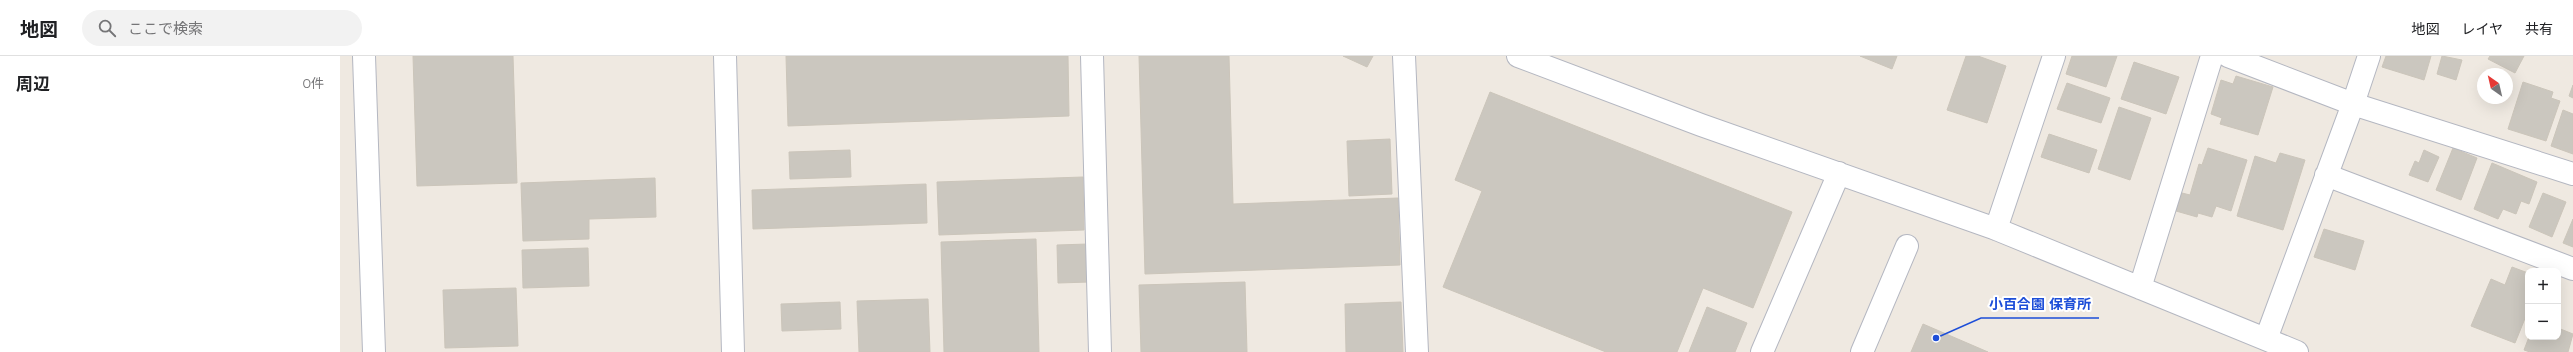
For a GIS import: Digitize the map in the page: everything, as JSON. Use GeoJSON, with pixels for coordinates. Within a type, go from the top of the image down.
{"type":"FeatureCollection","features":[{"type":"Feature","properties":{"kind":"street"},"geometry":{"type":"LineString","coordinates":[[364,56],[374,352]]}},
{"type":"Feature","properties":{"kind":"street"},"geometry":{"type":"LineString","coordinates":[[725,56],[732,352]]}},
{"type":"Feature","properties":{"kind":"street"},"geometry":{"type":"LineString","coordinates":[[1092,56],[1100,352]]}},
{"type":"Feature","properties":{"kind":"street"},"geometry":{"type":"LineString","coordinates":[[1404,56],[1417,352]]}},
{"type":"Feature","properties":{"kind":"street"},"geometry":{"type":"LineString","coordinates":[[1520,56],[1700,126],[1839,173],[1996,229],[2297,352]]}},
{"type":"Feature","properties":{"kind":"street"},"geometry":{"type":"LineString","coordinates":[[1996,229],[2054,56]]}},
{"type":"Feature","properties":{"kind":"street"},"geometry":{"type":"LineString","coordinates":[[2140,288],[2212,56]]}},
{"type":"Feature","properties":{"kind":"street"},"geometry":{"type":"LineString","coordinates":[[2228,56],[2354,104],[2573,174]]}},
{"type":"Feature","properties":{"kind":"street"},"geometry":{"type":"LineString","coordinates":[[2266,339],[2326,175],[2354,104],[2369,56]]}},
{"type":"Feature","properties":{"kind":"street"},"geometry":{"type":"LineString","coordinates":[[1762,352],[1839,173]]}},
{"type":"Feature","properties":{"kind":"street"},"geometry":{"type":"LineString","coordinates":[[2326,175],[2573,269]]}},
{"type":"Feature","properties":{"kind":"street"},"geometry":{"type":"LineString","coordinates":[[1862,352],[1907,246]]}},
{"type":"Feature","properties":{"kind":"building"},"geometry":{"type":"Polygon","coordinates":[[[413,56],[513,56],[517,183],[417,186],[413,56]]]}},
{"type":"Feature","properties":{"kind":"building"},"geometry":{"type":"Polygon","coordinates":[[[786,56],[1068,56],[1069,116],[788,126],[786,56]]]}},
{"type":"Feature","properties":{"kind":"building"},"geometry":{"type":"Polygon","coordinates":[[[1139,56],[1229,56],[1233,204],[1398,198],[1400,265],[1145,274],[1139,56]]]}},
{"type":"Feature","properties":{"kind":"building"},"geometry":{"type":"Polygon","coordinates":[[[1343,56],[1373,56],[1367,67],[1343,56]]]}},
{"type":"Feature","properties":{"kind":"building"},"geometry":{"type":"Polygon","coordinates":[[[1860,56],[1897,56],[1892,69],[1860,56]]]}},
{"type":"Feature","properties":{"kind":"building"},"geometry":{"type":"Polygon","coordinates":[[[1966,56],[1978,56],[2006,66],[1987,123],[1947,110],[1966,56]]]}},
{"type":"Feature","properties":{"kind":"building"},"geometry":{"type":"Polygon","coordinates":[[[2072,56],[2117,56],[2106,87],[2066,74],[2072,56]]]}},
{"type":"Feature","properties":{"kind":"building"},"geometry":{"type":"Polygon","coordinates":[[[2386,56],[2431,56],[2424,80],[2382,67],[2386,56]]]}},
{"type":"Feature","properties":{"kind":"building"},"geometry":{"type":"Polygon","coordinates":[[[2442,56],[2462,60],[2456,80],[2437,74],[2442,56]]]}},
{"type":"Feature","properties":{"kind":"building"},"geometry":{"type":"Polygon","coordinates":[[[2490,56],[2524,56],[2515,73],[2513,72],[2513,68],[2505,68],[2488,59],[2490,56]]]}},
{"type":"Feature","properties":{"kind":"building"},"geometry":{"type":"Polygon","coordinates":[[[2134,62],[2179,77],[2166,114],[2121,99],[2134,62]]]}},
{"type":"Feature","properties":{"kind":"building"},"geometry":{"type":"Polygon","coordinates":[[[2236,76],[2273,87],[2258,135],[2220,124],[2222,118],[2211,114],[2221,80],[2233,84],[2236,76]]]}},
{"type":"Feature","properties":{"kind":"building"},"geometry":{"type":"Polygon","coordinates":[[[2523,82],[2553,92],[2551,98],[2560,101],[2546,141],[2508,129],[2523,82]]]}},
{"type":"Feature","properties":{"kind":"building"},"geometry":{"type":"Polygon","coordinates":[[[2067,83],[2110,98],[2101,123],[2057,109],[2067,83]]]}},
{"type":"Feature","properties":{"kind":"building"},"geometry":{"type":"Polygon","coordinates":[[[2573,85],[2573,98],[2569,96],[2573,85]]]}},
{"type":"Feature","properties":{"kind":"building"},"geometry":{"type":"Polygon","coordinates":[[[1490,92],[1792,212],[1753,308],[1703,288],[1677,352],[1606,352],[1443,287],[1482,191],[1455,180],[1490,92]]]}},
{"type":"Feature","properties":{"kind":"building"},"geometry":{"type":"Polygon","coordinates":[[[2119,107],[2151,118],[2130,180],[2098,169],[2119,107]]]}},
{"type":"Feature","properties":{"kind":"building"},"geometry":{"type":"Polygon","coordinates":[[[2563,110],[2573,114],[2573,154],[2551,146],[2563,110]]]}},
{"type":"Feature","properties":{"kind":"building"},"geometry":{"type":"Polygon","coordinates":[[[2049,134],[2097,150],[2089,173],[2041,157],[2049,134]]]}},
{"type":"Feature","properties":{"kind":"building"},"geometry":{"type":"Polygon","coordinates":[[[1390,139],[1392,194],[1349,196],[1347,141],[1390,139]]]}},
{"type":"Feature","properties":{"kind":"building"},"geometry":{"type":"Polygon","coordinates":[[[2208,148],[2247,160],[2231,211],[2216,206],[2212,217],[2198,213],[2197,217],[2176,211],[2182,193],[2190,195],[2199,164],[2202,165],[2208,148]]]}},
{"type":"Feature","properties":{"kind":"building"},"geometry":{"type":"Polygon","coordinates":[[[2453,148],[2477,158],[2461,200],[2436,190],[2453,148]]]}},
{"type":"Feature","properties":{"kind":"building"},"geometry":{"type":"Polygon","coordinates":[[[850,150],[851,177],[790,179],[789,152],[850,150]]]}},
{"type":"Feature","properties":{"kind":"building"},"geometry":{"type":"Polygon","coordinates":[[[2424,150],[2439,157],[2428,182],[2409,175],[2415,161],[2419,163],[2424,150]]]}},
{"type":"Feature","properties":{"kind":"building"},"geometry":{"type":"Polygon","coordinates":[[[2280,153],[2305,160],[2283,230],[2237,216],[2255,156],[2276,163],[2280,153]]]}},
{"type":"Feature","properties":{"kind":"building"},"geometry":{"type":"Polygon","coordinates":[[[2492,163],[2537,182],[2529,204],[2521,201],[2516,214],[2503,209],[2498,219],[2474,209],[2492,163]]]}},
{"type":"Feature","properties":{"kind":"building"},"geometry":{"type":"Polygon","coordinates":[[[1083,177],[1084,230],[939,235],[937,182],[1083,177]]]}},
{"type":"Feature","properties":{"kind":"building"},"geometry":{"type":"Polygon","coordinates":[[[655,178],[656,217],[589,219],[589,239],[523,241],[521,183],[655,178]]]}},
{"type":"Feature","properties":{"kind":"building"},"geometry":{"type":"Polygon","coordinates":[[[926,184],[927,223],[753,229],[752,190],[926,184]]]}},
{"type":"Feature","properties":{"kind":"building"},"geometry":{"type":"Polygon","coordinates":[[[2543,193],[2566,202],[2552,237],[2529,227],[2543,193]]]}},
{"type":"Feature","properties":{"kind":"building"},"geometry":{"type":"Polygon","coordinates":[[[2573,219],[2573,247],[2563,243],[2573,219]]]}},
{"type":"Feature","properties":{"kind":"building"},"geometry":{"type":"Polygon","coordinates":[[[2324,229],[2364,241],[2355,270],[2314,257],[2324,229]]]}},
{"type":"Feature","properties":{"kind":"building"},"geometry":{"type":"Polygon","coordinates":[[[1036,239],[1039,352],[944,352],[941,242],[1036,239]]]}},
{"type":"Feature","properties":{"kind":"building"},"geometry":{"type":"Polygon","coordinates":[[[1088,244],[1089,282],[1058,283],[1057,245],[1088,244]]]}},
{"type":"Feature","properties":{"kind":"building"},"geometry":{"type":"Polygon","coordinates":[[[588,248],[589,286],[523,288],[522,250],[588,248]]]}},
{"type":"Feature","properties":{"kind":"building"},"geometry":{"type":"Polygon","coordinates":[[[2512,267],[2525,272],[2525,318],[2515,343],[2471,326],[2491,279],[2505,285],[2512,267]]]}},
{"type":"Feature","properties":{"kind":"building"},"geometry":{"type":"Polygon","coordinates":[[[1245,282],[1247,352],[1141,352],[1139,285],[1245,282]]]}},
{"type":"Feature","properties":{"kind":"building"},"geometry":{"type":"Polygon","coordinates":[[[516,288],[518,346],[445,348],[443,290],[516,288]]]}},
{"type":"Feature","properties":{"kind":"building"},"geometry":{"type":"Polygon","coordinates":[[[928,299],[930,352],[859,352],[857,301],[928,299]]]}},
{"type":"Feature","properties":{"kind":"building"},"geometry":{"type":"Polygon","coordinates":[[[840,302],[841,329],[782,331],[781,304],[840,302]]]}},
{"type":"Feature","properties":{"kind":"building"},"geometry":{"type":"Polygon","coordinates":[[[1401,302],[1403,352],[1346,352],[1345,304],[1401,302]]]}},
{"type":"Feature","properties":{"kind":"building"},"geometry":{"type":"Polygon","coordinates":[[[1707,307],[1747,323],[1735,352],[1689,352],[1707,307]]]}},
{"type":"Feature","properties":{"kind":"building"},"geometry":{"type":"Polygon","coordinates":[[[1923,324],[1988,352],[1911,352],[1923,324]]]}},
{"type":"Feature","properties":{"kind":"building"},"geometry":{"type":"Polygon","coordinates":[[[2561,329],[2573,334],[2568,352],[2530,352],[2524,350],[2528,340],[2561,340],[2561,329]]]}},
{"type":"Feature","properties":{"kind":"place","name":"小百合園 保育所"},"geometry":{"type":"Point","coordinates":[1936,338]}}]}
